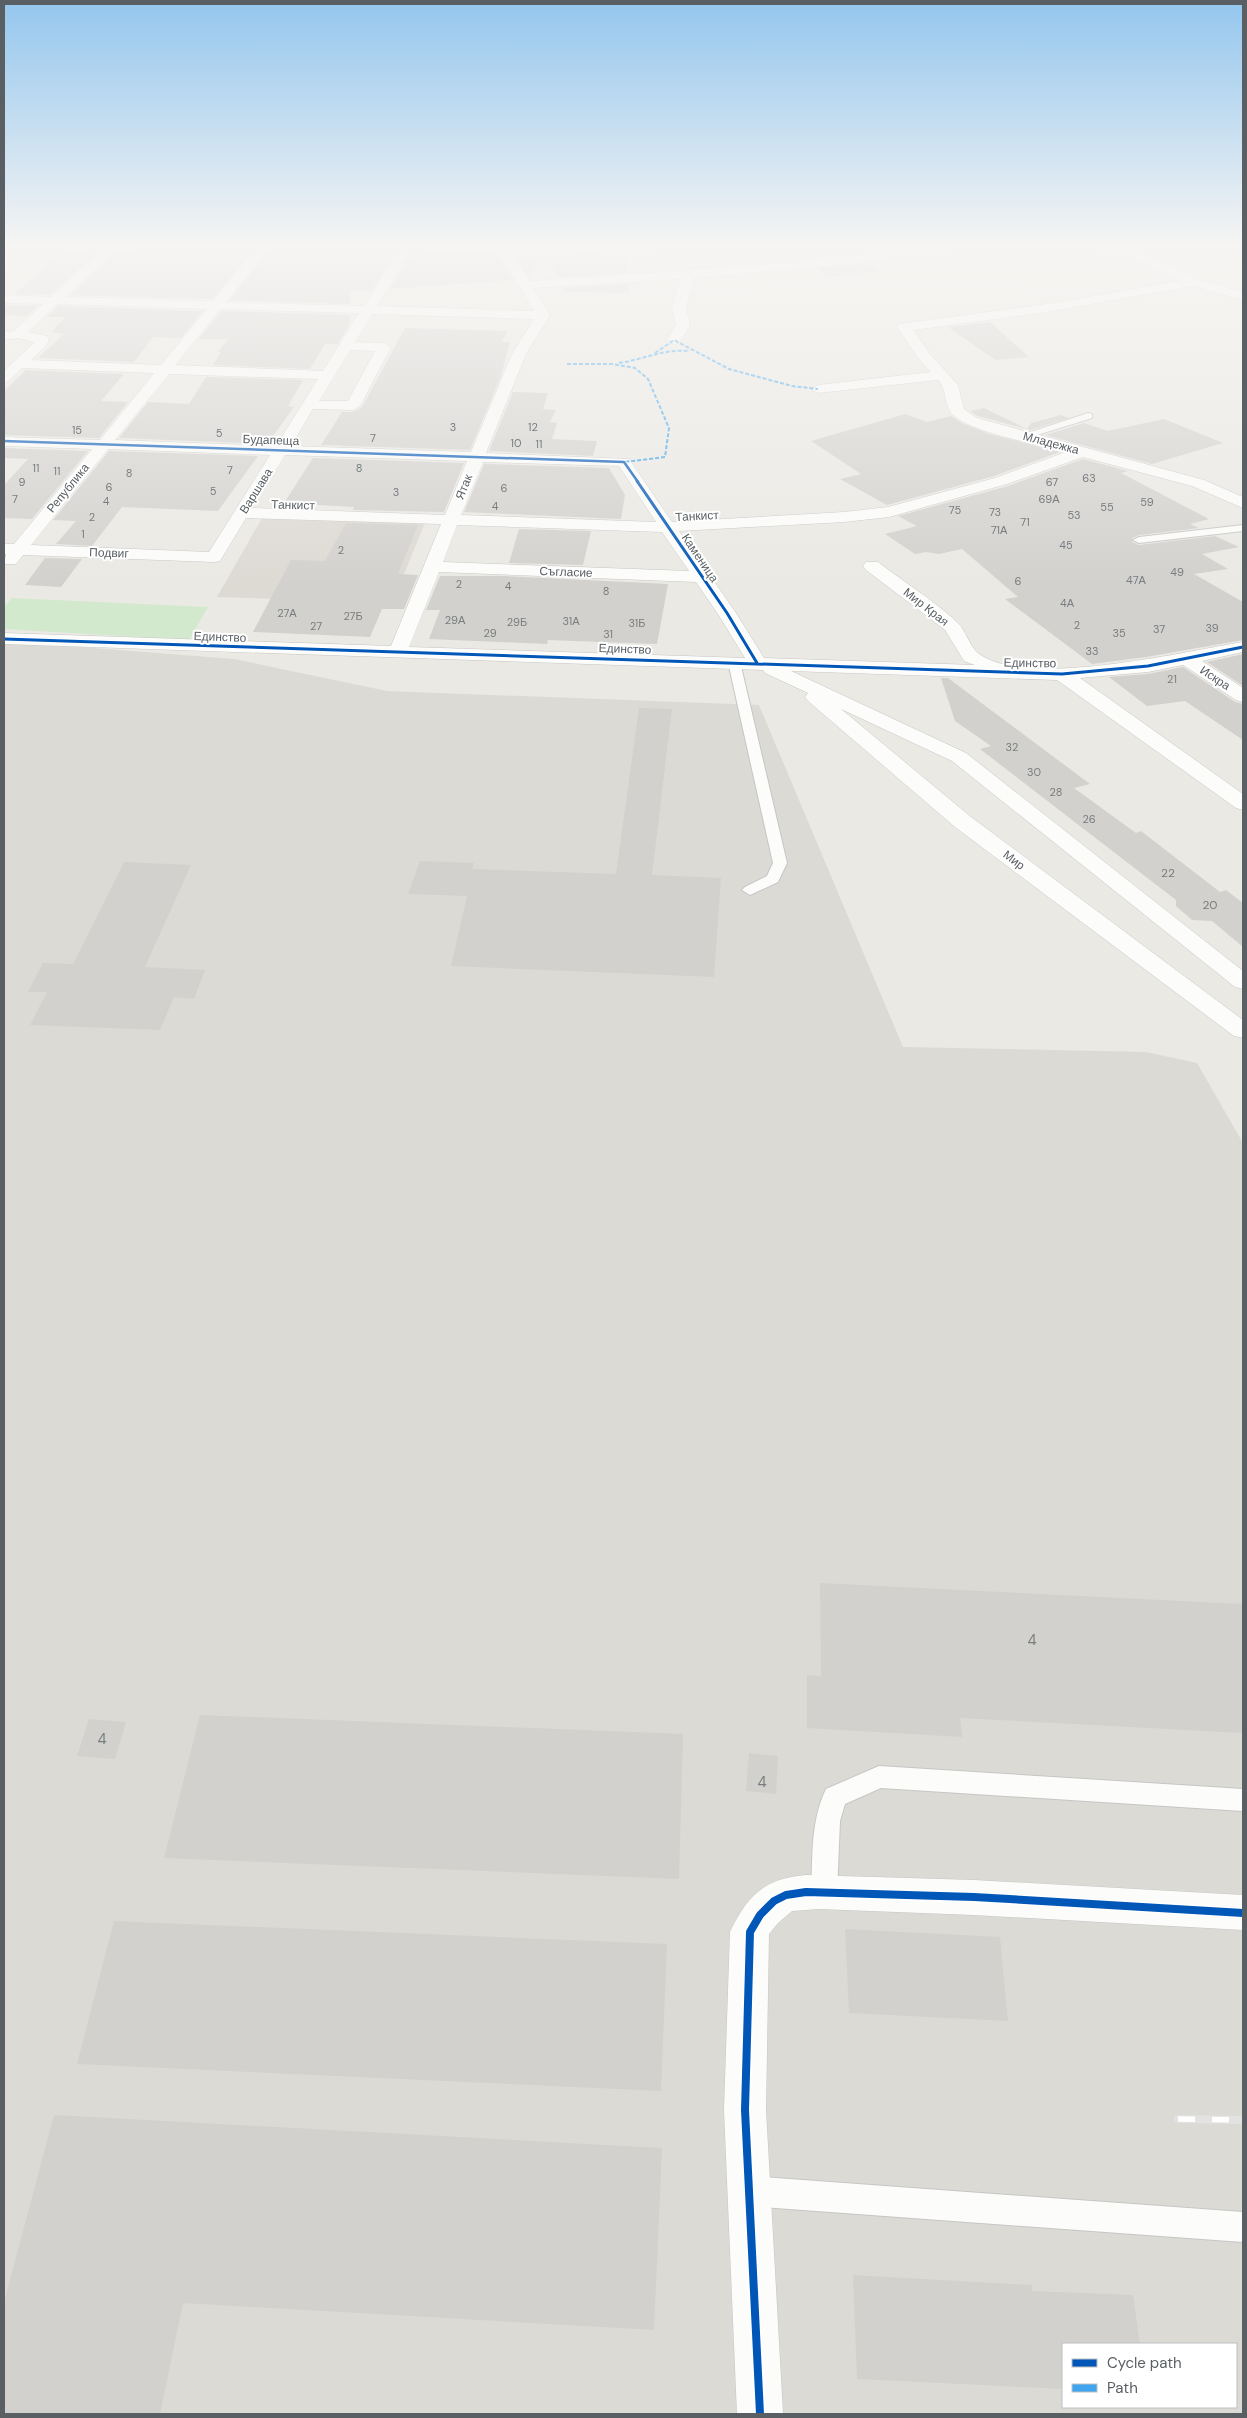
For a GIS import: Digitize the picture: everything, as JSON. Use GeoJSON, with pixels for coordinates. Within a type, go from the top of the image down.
{"type":"FeatureCollection","features":[{"type":"Feature","properties":{"kind":"street"},"geometry":{"type":"LineString","coordinates":[[4,378],[23,360]]}},
{"type":"Feature","properties":{"kind":"street","name":"Република"},"geometry":{"type":"LineString","coordinates":[[4,566],[11,549],[102,445],[171,360]]}},
{"type":"Feature","properties":{"kind":"street","name":"Варшава"},"geometry":{"type":"LineString","coordinates":[[214,557],[337,360]]}},
{"type":"Feature","properties":{"kind":"street"},"geometry":{"type":"LineString","coordinates":[[309,405],[353,406],[377,360]]}},
{"type":"Feature","properties":{"kind":"street","name":"Ятак"},"geometry":{"type":"LineString","coordinates":[[397,653],[517,360]]}},
{"type":"Feature","properties":{"kind":"street","name":"Младежка"},"geometry":{"type":"LineString","coordinates":[[928,360],[951,385],[954,406],[963,416],[1024,436],[1198,484],[1243,503]]}},
{"type":"Feature","properties":{"kind":"street"},"geometry":{"type":"LineString","coordinates":[[19,364],[330,372],[372,370]]}},
{"type":"Feature","properties":{"kind":"street"},"geometry":{"type":"LineString","coordinates":[[818,389],[942,375]]}},
{"type":"Feature","properties":{"kind":"street","name":"Будапеща"},"geometry":{"type":"LineString","coordinates":[[4,441],[538,459]]}},
{"type":"Feature","properties":{"kind":"street","name":"Танкист"},"geometry":{"type":"LineString","coordinates":[[242,513],[667,527],[836,518],[889,512],[1001,481],[1084,451]]}},
{"type":"Feature","properties":{"kind":"street","name":"Каменица"},"geometry":{"type":"LineString","coordinates":[[538,459],[624,462],[701,578],[727,613],[757,663]]}},
{"type":"Feature","properties":{"kind":"street","name":"Подвиг"},"geometry":{"type":"LineString","coordinates":[[11,549],[214,557]]}},
{"type":"Feature","properties":{"kind":"street","name":"Мир Края"},"geometry":{"type":"LineString","coordinates":[[872,566],[952,627],[966,664]]}},
{"type":"Feature","properties":{"kind":"street","name":"Съгласие"},"geometry":{"type":"LineString","coordinates":[[431,568],[701,578]]}},
{"type":"Feature","properties":{"kind":"street","name":"Единство"},"geometry":{"type":"LineString","coordinates":[[4,639],[757,663],[966,664],[1008,673],[1062,674],[1148,666],[1243,647]]}},
{"type":"Feature","properties":{"kind":"street","name":"Искра"},"geometry":{"type":"LineString","coordinates":[[1187,659],[1243,696]]}},
{"type":"Feature","properties":{"kind":"street","name":"Мир"},"geometry":{"type":"LineString","coordinates":[[757,663],[793,678],[960,757],[1243,982]]}},
{"type":"Feature","properties":{"kind":"street"},"geometry":{"type":"LineString","coordinates":[[1062,674],[1243,804]]}},
{"type":"Feature","properties":{"kind":"street","name":"Мир"},"geometry":{"type":"LineString","coordinates":[[793,678],[845,725],[963,822],[1243,1030]]}},
{"type":"Feature","properties":{"kind":"street"},"geometry":{"type":"LineString","coordinates":[[760,2414],[745,2110],[750,1932],[758,1916],[769,1905],[787,1895],[824,1893],[938,1896],[1243,1913]]}},
{"type":"Feature","properties":{"kind":"lane"},"geometry":{"type":"LineString","coordinates":[[1024,436],[1088,416]]}},
{"type":"Feature","properties":{"kind":"lane"},"geometry":{"type":"LineString","coordinates":[[1139,540],[1243,528]]}},
{"type":"Feature","properties":{"kind":"lane"},"geometry":{"type":"LineString","coordinates":[[734,662],[780,863],[774,879],[750,890]]}},
{"type":"Feature","properties":{"kind":"lane"},"geometry":{"type":"LineString","coordinates":[[824,1893],[827,1821],[836,1797],[879,1777],[1243,1800]]}},
{"type":"Feature","properties":{"kind":"lane"},"geometry":{"type":"LineString","coordinates":[[748,2191],[1243,2227]]}},
{"type":"Feature","properties":{"kind":"shaded area"},"geometry":{"type":"Polygon","coordinates":[[[262,518],[425,523],[392,603],[217,597],[262,518]]]}},
{"type":"Feature","properties":{"kind":"shaded area"},"geometry":{"type":"Polygon","coordinates":[[[4,641],[234,659],[387,691],[759,705],[903,1047],[1146,1052],[1197,1063],[1243,1143],[1243,2414],[4,2414],[4,641]]]}},
{"type":"Feature","properties":{"kind":"green space"},"geometry":{"type":"Polygon","coordinates":[[[12,598],[208,607],[189,640],[4,629],[4,607],[12,598]]]}},
{"type":"Feature","properties":{"kind":"building"},"geometry":{"type":"Polygon","coordinates":[[[82,360],[136,360],[134,362],[82,360]]]}},
{"type":"Feature","properties":{"kind":"building"},"geometry":{"type":"Polygon","coordinates":[[[216,360],[315,360],[310,369],[213,365],[216,360]]]}},
{"type":"Feature","properties":{"kind":"building"},"geometry":{"type":"Polygon","coordinates":[[[388,360],[505,360],[501,376],[470,450],[321,445],[342,412],[353,412],[362,407],[388,360]]]}},
{"type":"Feature","properties":{"kind":"building"},"geometry":{"type":"Polygon","coordinates":[[[26,370],[124,374],[101,401],[128,402],[99,438],[4,435],[4,391],[26,370]]]}},
{"type":"Feature","properties":{"kind":"building"},"geometry":{"type":"Polygon","coordinates":[[[206,377],[303,380],[288,406],[294,407],[267,444],[119,438],[148,402],[189,404],[206,377]]]}},
{"type":"Feature","properties":{"kind":"building"},"geometry":{"type":"Polygon","coordinates":[[[513,392],[548,393],[543,409],[556,410],[550,422],[557,423],[552,439],[597,441],[593,456],[489,451],[513,392]]]}},
{"type":"Feature","properties":{"kind":"building"},"geometry":{"type":"Polygon","coordinates":[[[984,408],[1027,429],[1031,423],[1061,415],[1069,418],[1030,430],[978,416],[970,411],[984,408]]]}},
{"type":"Feature","properties":{"kind":"building"},"geometry":{"type":"Polygon","coordinates":[[[905,414],[927,422],[951,416],[962,423],[989,434],[1060,452],[994,476],[887,505],[840,479],[861,474],[811,441],[905,414]]]}},
{"type":"Feature","properties":{"kind":"building"},"geometry":{"type":"Polygon","coordinates":[[[1164,419],[1223,443],[1152,464],[1045,435],[1084,423],[1108,431],[1164,419]]]}},
{"type":"Feature","properties":{"kind":"building"},"geometry":{"type":"Polygon","coordinates":[[[4,448],[88,451],[32,519],[4,518],[4,485],[28,459],[4,458],[4,448]]]}},
{"type":"Feature","properties":{"kind":"building"},"geometry":{"type":"Polygon","coordinates":[[[109,451],[258,456],[218,511],[122,507],[92,546],[56,544],[76,521],[53,520],[109,451]]]}},
{"type":"Feature","properties":{"kind":"building"},"geometry":{"type":"Polygon","coordinates":[[[313,458],[464,463],[444,512],[353,510],[354,507],[284,503],[313,458]]]}},
{"type":"Feature","properties":{"kind":"building"},"geometry":{"type":"Polygon","coordinates":[[[1083,459],[1128,471],[1121,473],[1209,519],[1190,524],[1199,528],[1139,535],[1132,538],[1132,542],[1139,545],[1215,536],[1239,547],[1202,554],[1228,569],[1194,574],[1243,602],[1243,640],[1146,657],[1092,664],[1005,599],[1018,597],[962,549],[939,554],[926,552],[915,554],[885,534],[917,526],[898,516],[1008,486],[1083,459]]]}},
{"type":"Feature","properties":{"kind":"building"},"geometry":{"type":"Polygon","coordinates":[[[484,464],[609,468],[625,495],[621,519],[464,512],[484,464]]]}},
{"type":"Feature","properties":{"kind":"building"},"geometry":{"type":"Polygon","coordinates":[[[346,523],[418,525],[398,574],[418,575],[404,609],[382,609],[370,637],[253,632],[291,560],[325,561],[346,523]]]}},
{"type":"Feature","properties":{"kind":"building"},"geometry":{"type":"Polygon","coordinates":[[[519,529],[591,531],[583,565],[509,563],[519,529]]]}},
{"type":"Feature","properties":{"kind":"building"},"geometry":{"type":"Polygon","coordinates":[[[45,558],[82,559],[61,587],[25,585],[45,558]]]}},
{"type":"Feature","properties":{"kind":"building"},"geometry":{"type":"Polygon","coordinates":[[[440,576],[504,576],[668,584],[657,644],[548,640],[547,644],[429,639],[440,610],[426,610],[440,576]]]}},
{"type":"Feature","properties":{"kind":"building"},"geometry":{"type":"Polygon","coordinates":[[[1243,654],[1243,686],[1207,662],[1243,654]]]}},
{"type":"Feature","properties":{"kind":"building"},"geometry":{"type":"Polygon","coordinates":[[[1183,667],[1235,702],[1243,704],[1243,740],[1185,701],[1147,706],[1109,677],[1148,674],[1183,667]]]}},
{"type":"Feature","properties":{"kind":"building"},"geometry":{"type":"Polygon","coordinates":[[[941,678],[948,678],[1090,784],[1074,788],[1136,833],[1141,831],[1220,892],[1226,890],[1243,903],[1243,947],[1212,921],[1192,920],[1176,906],[1176,900],[980,749],[991,746],[955,721],[941,678]]]}},
{"type":"Feature","properties":{"kind":"building"},"geometry":{"type":"Polygon","coordinates":[[[639,708],[672,709],[652,875],[721,878],[714,977],[451,966],[467,896],[408,894],[420,861],[474,863],[472,869],[616,874],[639,708]]]}},
{"type":"Feature","properties":{"kind":"building"},"geometry":{"type":"Polygon","coordinates":[[[124,862],[191,865],[145,967],[205,970],[194,999],[174,997],[160,1030],[30,1025],[47,992],[28,992],[43,963],[73,964],[124,862]]]}},
{"type":"Feature","properties":{"kind":"building"},"geometry":{"type":"Polygon","coordinates":[[[820,1583],[1243,1604],[1243,1733],[960,1718],[962,1737],[807,1728],[807,1675],[821,1676],[820,1583]]]}},
{"type":"Feature","properties":{"kind":"building"},"geometry":{"type":"Polygon","coordinates":[[[200,1715],[683,1734],[679,1879],[164,1858],[200,1715]]]}},
{"type":"Feature","properties":{"kind":"building"},"geometry":{"type":"Polygon","coordinates":[[[89,1719],[126,1722],[115,1759],[77,1756],[89,1719]]]}},
{"type":"Feature","properties":{"kind":"building"},"geometry":{"type":"Polygon","coordinates":[[[749,1753],[778,1756],[776,1794],[746,1791],[749,1753]]]}},
{"type":"Feature","properties":{"kind":"building"},"geometry":{"type":"Polygon","coordinates":[[[114,1921],[667,1944],[661,2091],[77,2064],[114,1921]]]}},
{"type":"Feature","properties":{"kind":"building"},"geometry":{"type":"Polygon","coordinates":[[[845,1929],[1000,1937],[1008,2021],[849,2013],[845,1929]]]}},
{"type":"Feature","properties":{"kind":"building"},"geometry":{"type":"Polygon","coordinates":[[[54,2115],[662,2148],[654,2330],[183,2303],[160,2414],[4,2414],[4,2302],[54,2115]]]}},
{"type":"Feature","properties":{"kind":"building"},"geometry":{"type":"Polygon","coordinates":[[[853,2275],[1032,2285],[1032,2291],[1133,2295],[1140,2343],[1062,2343],[1062,2389],[857,2379],[853,2275]]]}},
{"type":"Feature","properties":{"kind":"railway"},"geometry":{"type":"LineString","coordinates":[[1178,2119],[1243,2120]]}},
{"type":"Feature","properties":{"kind":"marked path"},"geometry":{"type":"LineString","coordinates":[[619,363],[641,360]]}},
{"type":"Feature","properties":{"kind":"marked path"},"geometry":{"type":"LineString","coordinates":[[712,360],[729,369],[792,386],[818,389]]}},
{"type":"Feature","properties":{"kind":"marked path"},"geometry":{"type":"LineString","coordinates":[[567,364],[612,364],[635,368],[648,379],[669,428],[665,457],[624,462]]}},
{"type":"Feature","properties":{"kind":"cycle path"},"geometry":{"type":"LineString","coordinates":[[4,441],[624,462],[727,613],[757,663]]}},
{"type":"Feature","properties":{"kind":"cycle path"},"geometry":{"type":"LineString","coordinates":[[4,639],[1062,674],[1148,666],[1243,647]]}},
{"type":"Feature","properties":{"kind":"cycle path"},"geometry":{"type":"LineString","coordinates":[[760,2414],[745,2110],[750,1932],[764,1910],[774,1901],[786,1895],[819,1892],[974,1897],[1243,1913]]}}]}
